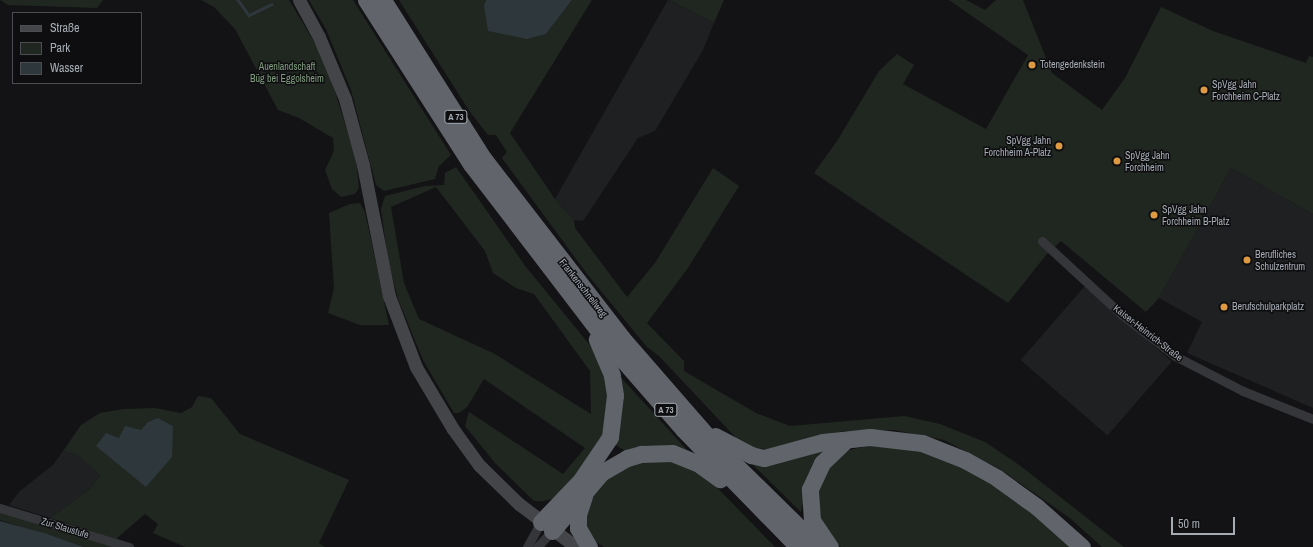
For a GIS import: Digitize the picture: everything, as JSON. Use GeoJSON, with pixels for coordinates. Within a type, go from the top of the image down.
{"type":"FeatureCollection","features":[{"type":"Feature","properties":{"kind":"highway","name":"Frankenschnellweg"},"geometry":{"type":"LineString","coordinates":[[366,0],[471,164],[608,343],[683,429],[750,500],[798,547]]}},
{"type":"Feature","properties":{"kind":"highway","name":"Frankenschnellweg"},"geometry":{"type":"LineString","coordinates":[[383,0],[484,158],[622,338],[692,420],[819,547]]}},
{"type":"Feature","properties":{"kind":"highway"},"geometry":{"type":"LineString","coordinates":[[547,526],[610,437],[615,395],[612,375],[586,315]]}},
{"type":"Feature","properties":{"kind":"highway"},"geometry":{"type":"LineString","coordinates":[[692,420],[736,448],[764,458],[823,442],[844,441],[870,437],[922,443],[950,453],[981,469],[1023,496],[1082,547]]}},
{"type":"Feature","properties":{"kind":"highway"},"geometry":{"type":"LineString","coordinates":[[830,547],[812,520],[810,489],[822,463],[844,441]]}},
{"type":"Feature","properties":{"kind":"highway"},"geometry":{"type":"LineString","coordinates":[[547,526],[586,490],[601,473],[627,458],[641,454],[672,453],[699,464],[750,500]]}},
{"type":"Feature","properties":{"kind":"highway"},"geometry":{"type":"LineString","coordinates":[[586,490],[578,515],[578,528],[589,547]]}},
{"type":"Feature","properties":{"kind":"main road"},"geometry":{"type":"LineString","coordinates":[[299,0],[322,43],[345,99],[363,165],[389,296],[416,367],[444,416],[479,465],[501,488],[547,526],[576,547]]}},
{"type":"Feature","properties":{"kind":"street","name":"Kaiser-Heinrich-Straße"},"geometry":{"type":"LineString","coordinates":[[1042,241],[1121,314],[1175,356],[1243,391],[1313,419]]}},
{"type":"Feature","properties":{"kind":"street","name":"Zur Staustufe"},"geometry":{"type":"LineString","coordinates":[[0,508],[129,547]]}},
{"type":"Feature","properties":{"kind":"street"},"geometry":{"type":"LineString","coordinates":[[527,547],[547,526]]}},
{"type":"Feature","properties":{"kind":"street"},"geometry":{"type":"LineString","coordinates":[[537,547],[547,526]]}},
{"type":"Feature","properties":{"kind":"shaded area"},"geometry":{"type":"Polygon","coordinates":[[[668,0],[714,23],[703,50],[655,131],[638,138],[583,221],[574,220],[555,199],[668,0]]]}},
{"type":"Feature","properties":{"kind":"shaded area","name":"Berufliches Schulzentrum"},"geometry":{"type":"Polygon","coordinates":[[[1231,168],[1313,214],[1313,408],[1187,353],[1202,322],[1159,298],[1231,168]]]}},
{"type":"Feature","properties":{"kind":"shaded area"},"geometry":{"type":"Polygon","coordinates":[[[1085,286],[1172,361],[1107,435],[1021,360],[1085,286]]]}},
{"type":"Feature","properties":{"kind":"shaded area"},"geometry":{"type":"Polygon","coordinates":[[[63,451],[77,455],[100,475],[90,489],[50,518],[9,505],[20,491],[53,465],[63,451]]]}},
{"type":"Feature","properties":{"kind":"green space"},"geometry":{"type":"Polygon","coordinates":[[[0,0],[103,0],[97,8],[8,5],[0,0]]]}},
{"type":"Feature","properties":{"kind":"green space","name":"Auenlandschaft Büg bei Eggolsheim"},"geometry":{"type":"Polygon","coordinates":[[[201,0],[289,0],[325,60],[356,159],[359,188],[355,194],[341,197],[332,189],[325,170],[334,151],[333,138],[299,118],[278,110],[235,29],[214,7],[201,0]]]}},
{"type":"Feature","properties":{"kind":"green space"},"geometry":{"type":"Polygon","coordinates":[[[309,0],[353,0],[451,155],[439,166],[435,179],[384,191],[376,185],[351,90],[326,29],[309,0]]]}},
{"type":"Feature","properties":{"kind":"green space"},"geometry":{"type":"Polygon","coordinates":[[[399,0],[486,0],[484,5],[546,34],[572,0],[592,0],[510,133],[555,199],[574,220],[575,228],[627,297],[655,263],[713,168],[739,186],[688,268],[647,323],[684,361],[684,371],[756,413],[790,426],[904,416],[940,424],[985,442],[1022,467],[1124,547],[1102,547],[1071,519],[1000,469],[944,440],[894,430],[843,431],[777,450],[754,448],[739,441],[659,356],[647,347],[587,274],[502,158],[507,152],[496,135],[488,135],[470,112],[399,0]]]}},
{"type":"Feature","properties":{"kind":"green space"},"geometry":{"type":"Polygon","coordinates":[[[669,0],[724,0],[714,23],[669,0]]]}},
{"type":"Feature","properties":{"kind":"green space","name":"SpVgg Jahn Forchheim"},"geometry":{"type":"Polygon","coordinates":[[[949,0],[966,0],[985,10],[996,0],[1023,0],[1052,73],[1102,110],[1125,78],[1161,7],[1213,31],[1306,63],[1309,56],[1313,57],[1313,214],[1231,168],[1159,298],[1146,312],[1061,241],[1046,255],[1008,303],[814,173],[837,141],[879,71],[897,54],[914,65],[903,84],[986,129],[1028,55],[949,0]]]}},
{"type":"Feature","properties":{"kind":"green space"},"geometry":{"type":"Polygon","coordinates":[[[456,167],[526,267],[602,360],[609,378],[602,442],[556,498],[543,501],[534,501],[495,463],[465,426],[469,412],[563,474],[585,448],[484,379],[467,407],[459,413],[454,413],[423,360],[398,299],[388,260],[381,209],[385,196],[425,186],[444,185],[445,173],[456,167]],[[436,187],[391,207],[404,283],[419,319],[495,354],[591,414],[590,371],[534,294],[516,288],[493,273],[485,251],[436,187]]]}},
{"type":"Feature","properties":{"kind":"green space"},"geometry":{"type":"Polygon","coordinates":[[[360,203],[365,212],[389,325],[360,325],[328,313],[334,288],[329,213],[350,204],[360,203]]]}},
{"type":"Feature","properties":{"kind":"green space"},"geometry":{"type":"Polygon","coordinates":[[[616,372],[689,452],[627,452],[611,442],[616,372]]]}},
{"type":"Feature","properties":{"kind":"green space"},"geometry":{"type":"Polygon","coordinates":[[[198,396],[211,398],[240,434],[349,480],[319,543],[325,547],[185,547],[153,533],[158,524],[145,514],[116,539],[50,518],[90,489],[100,475],[77,455],[63,451],[81,425],[100,413],[123,409],[155,408],[181,413],[192,407],[198,396]],[[158,418],[141,430],[119,438],[106,434],[96,446],[173,426],[158,418]]]}},
{"type":"Feature","properties":{"kind":"green space"},"geometry":{"type":"Polygon","coordinates":[[[829,444],[804,495],[801,512],[747,459],[829,444]]]}},
{"type":"Feature","properties":{"kind":"green space"},"geometry":{"type":"Polygon","coordinates":[[[872,445],[931,453],[975,474],[1012,497],[1072,547],[841,547],[823,530],[815,515],[817,483],[824,471],[845,451],[872,445]]]}},
{"type":"Feature","properties":{"kind":"green space"},"geometry":{"type":"Polygon","coordinates":[[[661,456],[698,468],[775,547],[604,547],[591,539],[583,527],[592,491],[611,472],[661,456]]]}},
{"type":"Feature","properties":{"kind":"green space"},"geometry":{"type":"Polygon","coordinates":[[[0,510],[114,547],[85,547],[0,520],[0,510]]]}},
{"type":"Feature","properties":{"kind":"water"},"geometry":{"type":"Polygon","coordinates":[[[486,0],[572,0],[546,34],[527,39],[488,31],[484,5],[486,0]]]}},
{"type":"Feature","properties":{"kind":"water"},"geometry":{"type":"Polygon","coordinates":[[[158,418],[173,426],[172,457],[146,487],[96,446],[106,433],[119,438],[125,426],[141,430],[148,422],[158,418]]]}},
{"type":"Feature","properties":{"kind":"water"},"geometry":{"type":"Polygon","coordinates":[[[0,521],[44,533],[84,547],[0,547],[0,521]]]}},
{"type":"Feature","properties":{"kind":"waterway"},"geometry":{"type":"LineString","coordinates":[[238,0],[249,15],[272,4]]}},
{"type":"Feature","properties":{"kind":"place","name":"Totengedenkstein"},"geometry":{"type":"Point","coordinates":[1032,65]}},
{"type":"Feature","properties":{"kind":"place","name":"SpVgg Jahn Forchheim C-Platz"},"geometry":{"type":"Point","coordinates":[1204,90]}},
{"type":"Feature","properties":{"kind":"place","name":"SpVgg Jahn Forchheim A-Platz"},"geometry":{"type":"Point","coordinates":[1059,146]}},
{"type":"Feature","properties":{"kind":"place","name":"SpVgg Jahn Forchheim"},"geometry":{"type":"Point","coordinates":[1117,161]}},
{"type":"Feature","properties":{"kind":"place","name":"SpVgg Jahn Forchheim B-Platz"},"geometry":{"type":"Point","coordinates":[1154,215]}},
{"type":"Feature","properties":{"kind":"place","name":"Berufliches Schulzentrum"},"geometry":{"type":"Point","coordinates":[1247,260]}},
{"type":"Feature","properties":{"kind":"place","name":"Berufschulparkplatz"},"geometry":{"type":"Point","coordinates":[1224,307]}}]}
